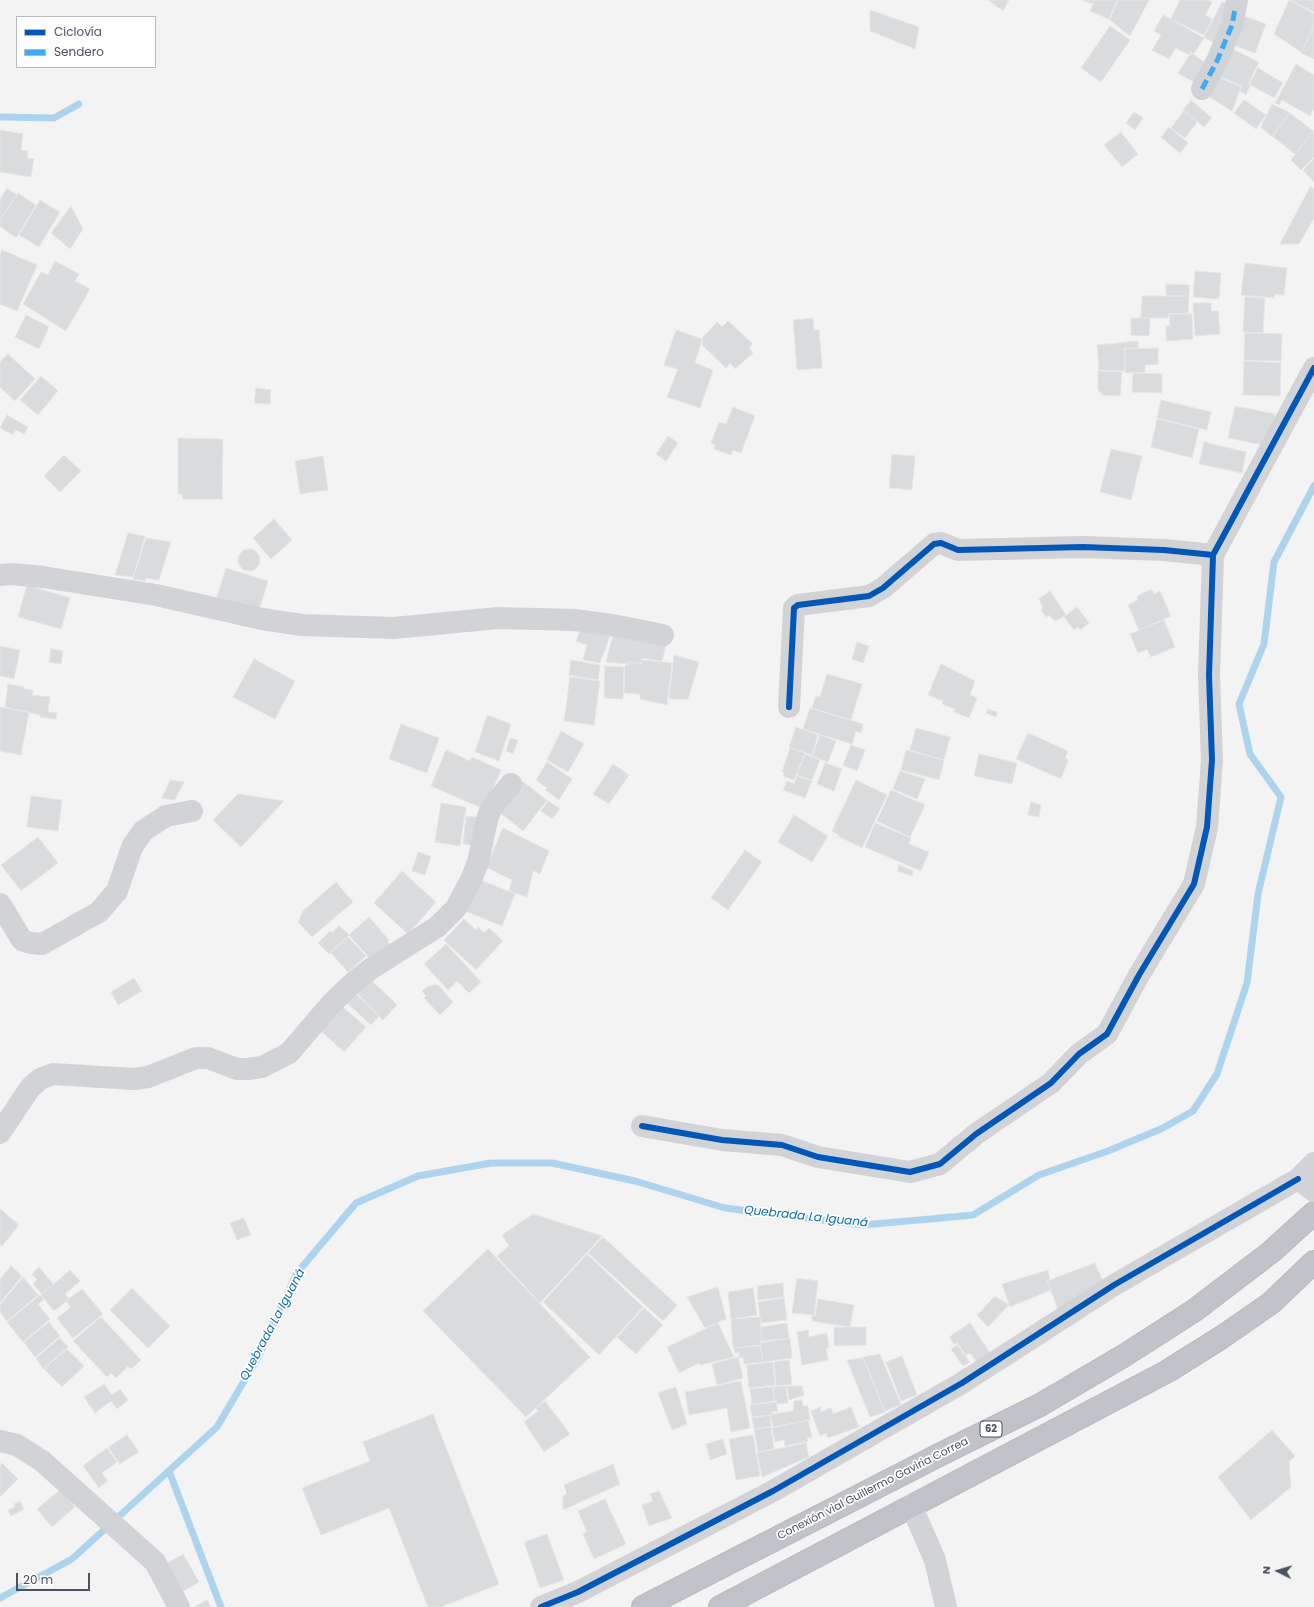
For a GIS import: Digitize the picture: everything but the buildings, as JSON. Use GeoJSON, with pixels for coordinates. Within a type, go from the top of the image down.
{"type":"FeatureCollection","features":[{"type":"Feature","properties":{"kind":"highway","name":"Conexión vial Guillermo Gaviria Correa"},"geometry":{"type":"LineString","coordinates":[[643,1607],[941,1454],[1040,1405],[1125,1355],[1195,1310],[1271,1252],[1314,1213]]}},
{"type":"Feature","properties":{"kind":"highway"},"geometry":{"type":"LineString","coordinates":[[720,1607],[786,1574],[911,1505],[1168,1370],[1222,1337],[1271,1303],[1314,1262]]}},
{"type":"Feature","properties":{"kind":"street"},"geometry":{"type":"LineString","coordinates":[[1202,89],[1217,61],[1232,25],[1236,4]]}},
{"type":"Feature","properties":{"kind":"street"},"geometry":{"type":"LineString","coordinates":[[642,1126],[722,1140],[782,1145],[818,1157],[910,1172],[940,1164],[976,1134],[1051,1082],[1079,1054],[1107,1034],[1139,975],[1194,884],[1207,827],[1212,760],[1208,675],[1213,555],[1314,368]]}},
{"type":"Feature","properties":{"kind":"street"},"geometry":{"type":"LineString","coordinates":[[789,707],[794,608],[798,605],[869,596],[884,588],[934,544],[941,543],[958,550],[1083,547],[1164,550],[1213,555]]}},
{"type":"Feature","properties":{"kind":"street"},"geometry":{"type":"LineString","coordinates":[[0,575],[12,574],[43,577],[156,594],[262,619],[302,625],[394,628],[498,618],[574,620],[618,626],[663,635]]}},
{"type":"Feature","properties":{"kind":"street"},"geometry":{"type":"LineString","coordinates":[[0,1133],[30,1088],[40,1079],[53,1074],[134,1080],[148,1077],[196,1058],[208,1058],[237,1068],[248,1069],[262,1067],[289,1053],[332,1002],[355,981],[372,968],[437,928],[456,908],[471,880],[478,862],[488,816],[492,807],[511,784]]}},
{"type":"Feature","properties":{"kind":"street"},"geometry":{"type":"LineString","coordinates":[[0,904],[22,940],[42,944],[99,912],[117,891],[132,847],[143,831],[166,816],[192,811]]}},
{"type":"Feature","properties":{"kind":"street"},"geometry":{"type":"LineString","coordinates":[[541,1607],[578,1592],[773,1491],[962,1383],[1114,1285],[1306,1185],[1314,1163]]}},
{"type":"Feature","properties":{"kind":"street"},"geometry":{"type":"LineString","coordinates":[[0,1441],[17,1445],[42,1461],[155,1562],[179,1607]]}},
{"type":"Feature","properties":{"kind":"street"},"geometry":{"type":"LineString","coordinates":[[911,1505],[935,1560],[946,1607]]}},
{"type":"Feature","properties":{"kind":"waterway"},"geometry":{"type":"LineString","coordinates":[[0,117],[54,118],[79,104]]}},
{"type":"Feature","properties":{"kind":"waterway","name":"Quebrada La Iguaná"},"geometry":{"type":"LineString","coordinates":[[0,1598],[72,1559],[217,1427],[257,1359],[297,1273],[356,1203],[418,1176],[491,1163],[552,1163],[635,1181],[725,1208],[863,1225],[973,1215],[1039,1175],[1108,1151],[1163,1128],[1193,1111],[1217,1074],[1247,983],[1258,894],[1281,797],[1250,754],[1239,704],[1264,644],[1274,562],[1314,486]]}},
{"type":"Feature","properties":{"kind":"waterway"},"geometry":{"type":"LineString","coordinates":[[169,1471],[221,1607]]}},
{"type":"Feature","properties":{"kind":"marked path"},"geometry":{"type":"LineString","coordinates":[[1202,89],[1217,61],[1232,25],[1235,9]]}},
{"type":"Feature","properties":{"kind":"cycle path"},"geometry":{"type":"LineString","coordinates":[[789,707],[794,608],[798,605],[869,596],[883,588],[934,544],[941,543],[958,550],[1083,547],[1164,550],[1213,555],[1314,368]]}},
{"type":"Feature","properties":{"kind":"cycle path"},"geometry":{"type":"LineString","coordinates":[[642,1126],[722,1140],[782,1145],[818,1157],[910,1172],[940,1164],[976,1134],[1051,1083],[1079,1054],[1107,1034],[1139,975],[1194,884],[1207,827],[1212,760],[1209,675],[1213,555]]}},
{"type":"Feature","properties":{"kind":"cycle path"},"geometry":{"type":"LineString","coordinates":[[541,1607],[578,1592],[773,1491],[962,1383],[1114,1285],[1298,1179]]}}]}
